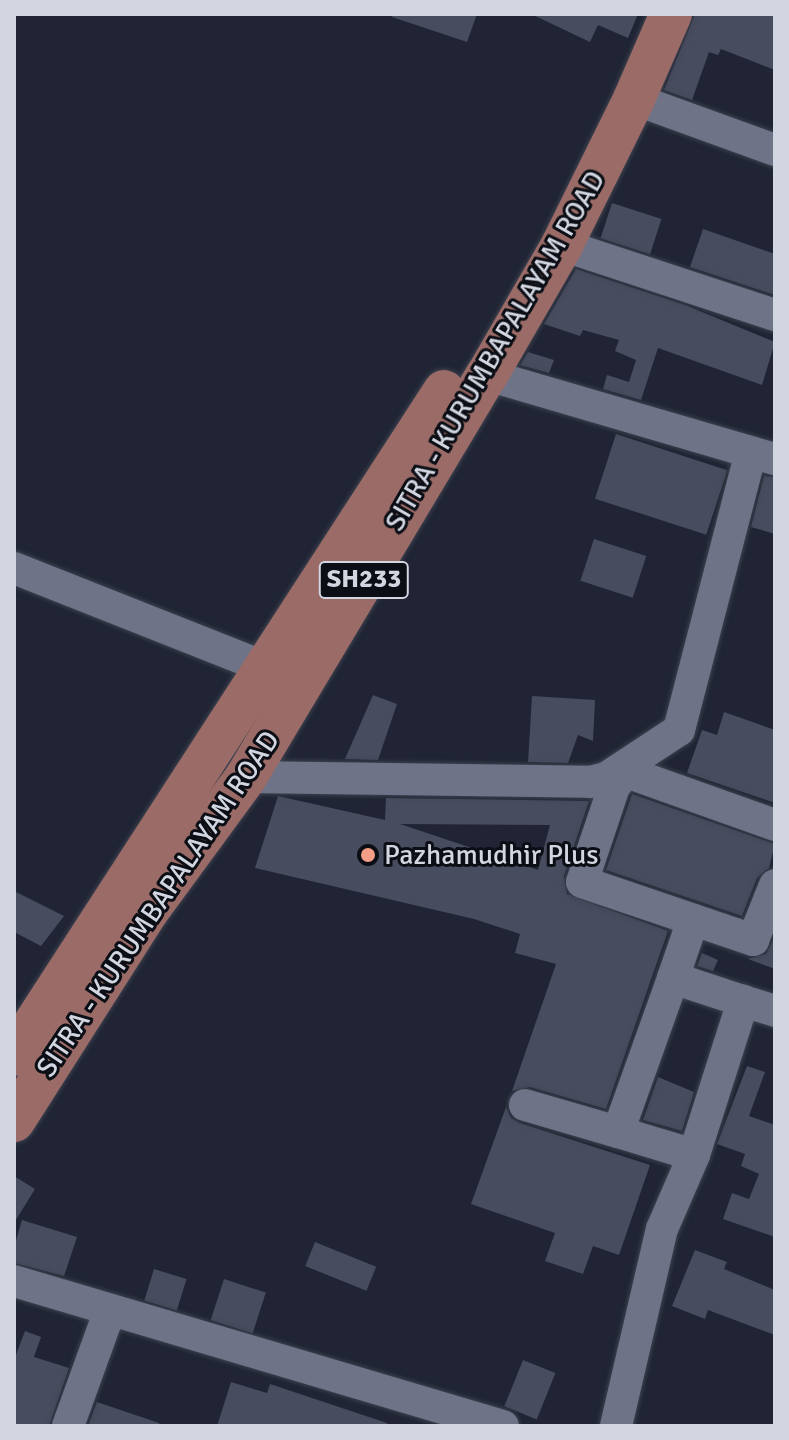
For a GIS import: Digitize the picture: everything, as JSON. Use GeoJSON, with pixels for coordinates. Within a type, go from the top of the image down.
{"type":"FeatureCollection","features":[{"type":"Feature","properties":{"kind":"main road"},"geometry":{"type":"LineString","coordinates":[[14,1055],[427,419],[546,220],[644,14]]}},
{"type":"Feature","properties":{"kind":"main road","name":"SITRA - KURUMBAPALAYAM ROAD"},"geometry":{"type":"LineString","coordinates":[[14,1121],[147,912],[246,777],[487,375],[562,245],[634,99],[671,14]]}},
{"type":"Feature","properties":{"kind":"street"},"geometry":{"type":"LineString","coordinates":[[634,99],[775,150]]}},
{"type":"Feature","properties":{"kind":"street"},"geometry":{"type":"LineString","coordinates":[[562,245],[775,315]]}},
{"type":"Feature","properties":{"kind":"street"},"geometry":{"type":"LineString","coordinates":[[246,777],[590,782],[621,768],[679,730],[763,456],[487,375]]}},
{"type":"Feature","properties":{"kind":"street"},"geometry":{"type":"LineString","coordinates":[[14,568],[266,668]]}},
{"type":"Feature","properties":{"kind":"street"},"geometry":{"type":"LineString","coordinates":[[775,825],[622,773],[614,787],[582,882],[753,940],[775,885]]}},
{"type":"Feature","properties":{"kind":"street"},"geometry":{"type":"LineString","coordinates":[[618,1132],[693,920]]}},
{"type":"Feature","properties":{"kind":"street"},"geometry":{"type":"LineString","coordinates":[[673,978],[775,1011]]}},
{"type":"Feature","properties":{"kind":"street"},"geometry":{"type":"LineString","coordinates":[[616,1426],[662,1229],[694,1155],[743,1001]]}},
{"type":"Feature","properties":{"kind":"street"},"geometry":{"type":"LineString","coordinates":[[525,1105],[694,1155]]}},
{"type":"Feature","properties":{"kind":"street"},"geometry":{"type":"LineString","coordinates":[[14,1281],[503,1426]]}},
{"type":"Feature","properties":{"kind":"street"},"geometry":{"type":"LineString","coordinates":[[68,1426],[110,1310]]}},
{"type":"Feature","properties":{"kind":"building"},"geometry":{"type":"Polygon","coordinates":[[[393,14],[477,14],[467,42],[392,17],[393,14]]]}},
{"type":"Feature","properties":{"kind":"building"},"geometry":{"type":"Polygon","coordinates":[[[531,14],[638,14],[628,38],[598,25],[590,42],[531,14]]]}},
{"type":"Feature","properties":{"kind":"building"},"geometry":{"type":"Polygon","coordinates":[[[695,14],[775,14],[775,70],[721,49],[718,55],[709,52],[692,100],[664,90],[695,14]]]}},
{"type":"Feature","properties":{"kind":"building"},"geometry":{"type":"Polygon","coordinates":[[[612,203],[661,219],[650,254],[601,238],[612,203]]]}},
{"type":"Feature","properties":{"kind":"building"},"geometry":{"type":"Polygon","coordinates":[[[703,229],[775,254],[775,295],[690,267],[703,229]]]}},
{"type":"Feature","properties":{"kind":"building"},"geometry":{"type":"Polygon","coordinates":[[[576,269],[685,305],[775,342],[762,385],[658,348],[641,400],[603,389],[607,375],[629,382],[636,360],[615,351],[619,340],[583,330],[580,336],[544,324],[576,269]]]}},
{"type":"Feature","properties":{"kind":"building"},"geometry":{"type":"Polygon","coordinates":[[[528,352],[554,360],[549,373],[520,365],[528,352]]]}},
{"type":"Feature","properties":{"kind":"building"},"geometry":{"type":"Polygon","coordinates":[[[616,434],[727,470],[706,535],[595,499],[616,434]]]}},
{"type":"Feature","properties":{"kind":"building"},"geometry":{"type":"Polygon","coordinates":[[[764,476],[775,477],[775,534],[751,527],[764,476]]]}},
{"type":"Feature","properties":{"kind":"building"},"geometry":{"type":"Polygon","coordinates":[[[594,539],[646,556],[633,598],[580,581],[594,539]]]}},
{"type":"Feature","properties":{"kind":"building"},"geometry":{"type":"Polygon","coordinates":[[[373,695],[397,704],[378,760],[345,759],[373,695]]]}},
{"type":"Feature","properties":{"kind":"building"},"geometry":{"type":"Polygon","coordinates":[[[532,696],[595,700],[593,741],[578,735],[568,763],[528,762],[532,696]]]}},
{"type":"Feature","properties":{"kind":"building"},"geometry":{"type":"Polygon","coordinates":[[[724,712],[775,730],[775,803],[687,773],[702,730],[717,735],[724,712]]]}},
{"type":"Feature","properties":{"kind":"building"},"geometry":{"type":"Polygon","coordinates":[[[632,794],[775,844],[769,868],[757,878],[742,916],[606,870],[632,794]]]}},
{"type":"Feature","properties":{"kind":"building"},"geometry":{"type":"Polygon","coordinates":[[[278,796],[385,820],[386,798],[589,801],[564,876],[567,894],[668,931],[606,1109],[530,1087],[512,1091],[556,964],[515,953],[520,934],[474,919],[255,868],[278,796]],[[400,824],[538,870],[550,825],[400,824]]]}},
{"type":"Feature","properties":{"kind":"building"},"geometry":{"type":"Polygon","coordinates":[[[14,891],[64,916],[41,946],[14,932],[14,891]]]}},
{"type":"Feature","properties":{"kind":"building"},"geometry":{"type":"Polygon","coordinates":[[[775,936],[775,969],[748,959],[766,954],[775,936]]]}},
{"type":"Feature","properties":{"kind":"building"},"geometry":{"type":"Polygon","coordinates":[[[702,953],[718,960],[713,971],[697,966],[702,953]]]}},
{"type":"Feature","properties":{"kind":"building"},"geometry":{"type":"Polygon","coordinates":[[[747,1066],[765,1072],[749,1116],[775,1125],[775,1237],[723,1219],[732,1193],[749,1199],[759,1174],[741,1166],[745,1154],[717,1144],[747,1066]]]}},
{"type":"Feature","properties":{"kind":"building"},"geometry":{"type":"Polygon","coordinates":[[[658,1077],[694,1092],[682,1131],[643,1120],[658,1077]]]}},
{"type":"Feature","properties":{"kind":"building"},"geometry":{"type":"Polygon","coordinates":[[[506,1107],[511,1118],[520,1123],[650,1165],[619,1255],[593,1246],[583,1274],[545,1261],[555,1233],[471,1204],[506,1107]]]}},
{"type":"Feature","properties":{"kind":"building"},"geometry":{"type":"Polygon","coordinates":[[[14,1176],[35,1189],[14,1223],[14,1176]]]}},
{"type":"Feature","properties":{"kind":"building"},"geometry":{"type":"Polygon","coordinates":[[[22,1220],[77,1237],[64,1276],[14,1263],[14,1247],[22,1220]]]}},
{"type":"Feature","properties":{"kind":"building"},"geometry":{"type":"Polygon","coordinates":[[[315,1242],[376,1267],[366,1291],[305,1266],[315,1242]]]}},
{"type":"Feature","properties":{"kind":"building"},"geometry":{"type":"Polygon","coordinates":[[[695,1250],[727,1262],[724,1269],[775,1290],[775,1335],[708,1310],[705,1319],[672,1306],[695,1250]]]}},
{"type":"Feature","properties":{"kind":"building"},"geometry":{"type":"Polygon","coordinates":[[[154,1269],[187,1279],[177,1310],[144,1301],[154,1269]]]}},
{"type":"Feature","properties":{"kind":"building"},"geometry":{"type":"Polygon","coordinates":[[[224,1279],[266,1293],[253,1333],[211,1320],[224,1279]]]}},
{"type":"Feature","properties":{"kind":"building"},"geometry":{"type":"Polygon","coordinates":[[[25,1331],[41,1337],[34,1357],[69,1368],[49,1426],[14,1426],[14,1360],[25,1331]]]}},
{"type":"Feature","properties":{"kind":"building"},"geometry":{"type":"Polygon","coordinates":[[[523,1360],[555,1373],[537,1419],[504,1406],[523,1360]]]}},
{"type":"Feature","properties":{"kind":"building"},"geometry":{"type":"Polygon","coordinates":[[[231,1382],[267,1393],[270,1384],[387,1423],[387,1426],[217,1426],[231,1382]]]}},
{"type":"Feature","properties":{"kind":"building"},"geometry":{"type":"Polygon","coordinates":[[[97,1402],[159,1423],[159,1426],[88,1426],[97,1402]]]}},
{"type":"Feature","properties":{"kind":"place","name":"Pazhamudhir Plus"},"geometry":{"type":"Point","coordinates":[368,855]}}]}
